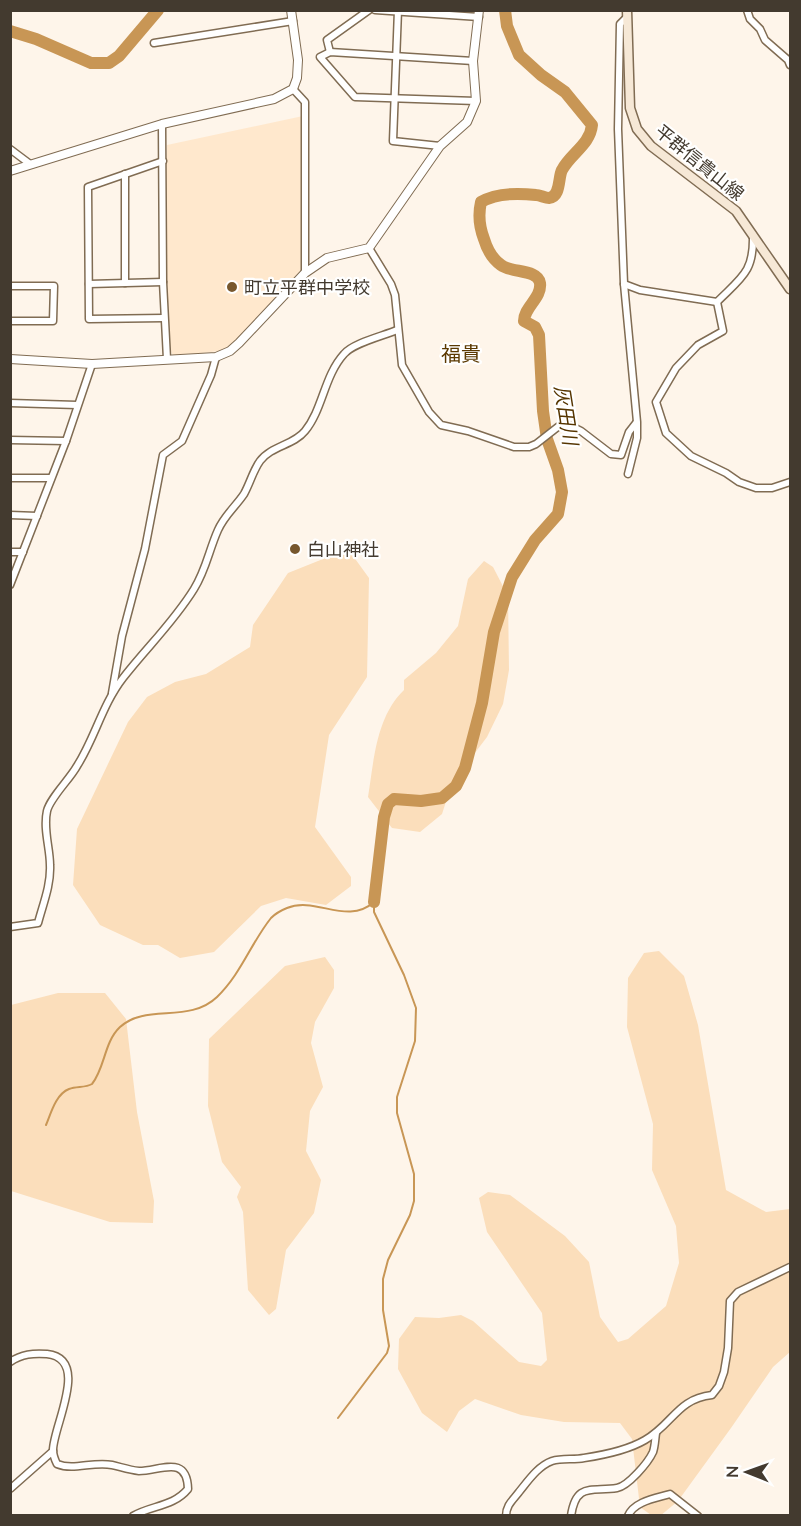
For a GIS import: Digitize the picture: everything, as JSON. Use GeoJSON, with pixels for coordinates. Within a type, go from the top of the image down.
{"type":"FeatureCollection","features":[{"type":"Feature","properties":{"kind":"main road","name":"平群信貴山線"},"geometry":{"type":"LineString","coordinates":[[627,14],[630,108],[637,129],[651,146],[736,211],[790,289]]}},
{"type":"Feature","properties":{"kind":"street"},"geometry":{"type":"LineString","coordinates":[[10,171],[162,124],[274,99],[293,88],[297,78],[298,60],[291,10]]}},
{"type":"Feature","properties":{"kind":"street"},"geometry":{"type":"LineString","coordinates":[[330,52],[327,40],[369,10]]}},
{"type":"Feature","properties":{"kind":"street"},"geometry":{"type":"LineString","coordinates":[[10,359],[92,364],[216,357],[230,351],[239,343],[305,273],[327,258],[369,248],[440,146],[467,122],[476,101],[473,61],[479,14],[375,10]]}},
{"type":"Feature","properties":{"kind":"street"},"geometry":{"type":"LineString","coordinates":[[747,10],[750,19],[760,29],[765,40],[788,60],[790,65]]}},
{"type":"Feature","properties":{"kind":"street"},"geometry":{"type":"LineString","coordinates":[[398,11],[393,141],[440,146]]}},
{"type":"Feature","properties":{"kind":"street"},"geometry":{"type":"LineString","coordinates":[[627,14],[621,24],[618,98],[624,284],[637,423],[637,438],[628,474]]}},
{"type":"Feature","properties":{"kind":"street"},"geometry":{"type":"LineString","coordinates":[[154,43],[293,21]]}},
{"type":"Feature","properties":{"kind":"street"},"geometry":{"type":"LineString","coordinates":[[473,61],[330,52],[320,57],[355,97],[476,101]]}},
{"type":"Feature","properties":{"kind":"street"},"geometry":{"type":"LineString","coordinates":[[293,88],[304,102],[305,273]]}},
{"type":"Feature","properties":{"kind":"street"},"geometry":{"type":"LineString","coordinates":[[162,124],[163,282],[167,359]]}},
{"type":"Feature","properties":{"kind":"street"},"geometry":{"type":"LineString","coordinates":[[10,149],[30,164]]}},
{"type":"Feature","properties":{"kind":"street"},"geometry":{"type":"LineString","coordinates":[[163,161],[88,187],[89,319],[164,318]]}},
{"type":"Feature","properties":{"kind":"street"},"geometry":{"type":"LineString","coordinates":[[125,174],[125,283]]}},
{"type":"Feature","properties":{"kind":"street"},"geometry":{"type":"LineString","coordinates":[[717,302],[747,272],[753,253],[753,234]]}},
{"type":"Feature","properties":{"kind":"street"},"geometry":{"type":"LineString","coordinates":[[369,248],[391,284],[395,295],[402,365],[429,412],[441,424],[468,430],[514,447],[529,447],[559,426],[571,426],[611,454],[621,455],[629,432],[637,423]]}},
{"type":"Feature","properties":{"kind":"street"},"geometry":{"type":"LineString","coordinates":[[89,285],[163,282]]}},
{"type":"Feature","properties":{"kind":"street"},"geometry":{"type":"LineString","coordinates":[[624,284],[640,290],[717,302]]}},
{"type":"Feature","properties":{"kind":"street"},"geometry":{"type":"LineString","coordinates":[[10,286],[54,286],[53,321],[10,321]]}},
{"type":"Feature","properties":{"kind":"street"},"geometry":{"type":"LineString","coordinates":[[717,302],[723,332],[698,345],[676,368],[656,402],[666,433],[691,456],[739,482],[756,488],[772,488],[790,482]]}},
{"type":"Feature","properties":{"kind":"street"},"geometry":{"type":"LineString","coordinates":[[10,927],[38,923],[50,877],[51,863],[46,834],[46,812],[88,749],[102,711],[123,679],[172,621],[195,587],[207,564],[218,530],[229,511],[244,494],[258,463],[273,450],[303,433],[314,417],[329,381],[345,352],[397,330]]}},
{"type":"Feature","properties":{"kind":"street"},"geometry":{"type":"LineString","coordinates":[[112,697],[122,636],[145,549],[163,455],[182,441],[211,375],[216,357]]}},
{"type":"Feature","properties":{"kind":"street"},"geometry":{"type":"LineString","coordinates":[[10,585],[66,441],[92,364]]}},
{"type":"Feature","properties":{"kind":"street"},"geometry":{"type":"LineString","coordinates":[[10,403],[77,405]]}},
{"type":"Feature","properties":{"kind":"street"},"geometry":{"type":"LineString","coordinates":[[10,440],[66,441]]}},
{"type":"Feature","properties":{"kind":"street"},"geometry":{"type":"LineString","coordinates":[[10,477],[51,478]]}},
{"type":"Feature","properties":{"kind":"street"},"geometry":{"type":"LineString","coordinates":[[10,515],[37,516]]}},
{"type":"Feature","properties":{"kind":"street"},"geometry":{"type":"LineString","coordinates":[[10,552],[23,552]]}},
{"type":"Feature","properties":{"kind":"street"},"geometry":{"type":"LineString","coordinates":[[506,1515],[510,1503],[535,1473],[545,1465],[554,1461],[585,1458],[631,1447],[656,1433],[684,1405],[698,1397],[712,1395],[719,1386],[724,1372],[728,1348],[730,1301],[738,1292],[790,1267]]}},
{"type":"Feature","properties":{"kind":"street"},"geometry":{"type":"LineString","coordinates":[[10,1362],[18,1356],[27,1354],[47,1354],[64,1362],[67,1368],[66,1397],[53,1451],[57,1464],[62,1466],[111,1464],[128,1470],[145,1471],[169,1466],[184,1472],[188,1478],[188,1489],[183,1496],[176,1501],[132,1515]]}},
{"type":"Feature","properties":{"kind":"street"},"geometry":{"type":"LineString","coordinates":[[571,1515],[576,1498],[582,1492],[591,1489],[619,1488],[634,1478],[652,1454],[656,1433]]}},
{"type":"Feature","properties":{"kind":"street"},"geometry":{"type":"LineString","coordinates":[[10,1489],[53,1451]]}},
{"type":"Feature","properties":{"kind":"street"},"geometry":{"type":"LineString","coordinates":[[628,1515],[638,1505],[670,1494],[698,1515]]}},
{"type":"Feature","properties":{"kind":"shaded area"},"geometry":{"type":"Polygon","coordinates":[[[303,116],[303,268],[227,350],[179,356],[172,354],[169,346],[165,201],[167,145],[303,116]]]}},
{"type":"Feature","properties":{"kind":"shaded area"},"geometry":{"type":"Polygon","coordinates":[[[348,549],[369,578],[367,677],[329,735],[315,827],[351,877],[351,886],[326,905],[286,898],[261,906],[214,952],[180,958],[158,945],[143,945],[100,925],[73,885],[77,829],[128,722],[147,697],[175,682],[206,674],[250,647],[253,625],[288,573],[348,549]]]}},
{"type":"Feature","properties":{"kind":"shaded area"},"geometry":{"type":"Polygon","coordinates":[[[484,561],[493,567],[508,596],[509,670],[503,704],[487,737],[452,783],[442,814],[420,832],[392,828],[368,797],[382,726],[387,713],[404,690],[404,680],[436,653],[458,626],[468,579],[484,561]]]}},
{"type":"Feature","properties":{"kind":"shaded area"},"geometry":{"type":"Polygon","coordinates":[[[659,951],[684,976],[698,1025],[726,1190],[766,1212],[790,1209],[790,1352],[773,1367],[678,1501],[660,1516],[651,1515],[640,1507],[632,1439],[620,1423],[564,1422],[521,1415],[475,1399],[459,1411],[447,1432],[422,1413],[398,1369],[399,1339],[415,1317],[439,1318],[461,1315],[473,1321],[519,1362],[541,1366],[547,1360],[542,1313],[487,1232],[479,1198],[488,1192],[510,1195],[565,1236],[589,1262],[600,1317],[618,1342],[628,1339],[666,1306],[679,1263],[676,1226],[652,1170],[653,1124],[627,1027],[628,978],[644,953],[659,951]]]}},
{"type":"Feature","properties":{"kind":"shaded area"},"geometry":{"type":"Polygon","coordinates":[[[325,957],[334,970],[334,988],[315,1022],[311,1043],[323,1087],[310,1111],[306,1151],[321,1180],[314,1213],[286,1250],[276,1309],[269,1315],[248,1290],[243,1212],[237,1197],[241,1187],[222,1162],[208,1106],[209,1039],[285,966],[325,957]]]}},
{"type":"Feature","properties":{"kind":"shaded area"},"geometry":{"type":"Polygon","coordinates":[[[58,993],[105,993],[126,1019],[137,1112],[154,1201],[153,1223],[110,1222],[11,1191],[11,1005],[58,993]]]}},
{"type":"Feature","properties":{"kind":"waterway"},"geometry":{"type":"LineString","coordinates":[[10,31],[36,39],[91,63],[109,63],[119,56],[158,10]]}},
{"type":"Feature","properties":{"kind":"waterway","name":"灰田川"},"geometry":{"type":"LineString","coordinates":[[374,902],[384,817],[388,804],[394,799],[421,801],[442,798],[456,786],[465,768],[482,703],[494,632],[512,577],[535,540],[558,514],[562,492],[558,470],[547,439],[543,411],[539,335],[535,327],[524,321],[538,293],[540,283],[534,275],[505,267],[495,259],[488,250],[482,234],[479,211],[481,202],[500,195],[522,194],[553,197],[556,194],[562,170],[584,144],[592,125],[565,92],[519,55],[507,26],[505,10]]}},
{"type":"Feature","properties":{"kind":"waterway"},"geometry":{"type":"LineString","coordinates":[[46,1125],[54,1104],[64,1091],[92,1084],[111,1040],[120,1027],[142,1016],[194,1010],[206,1005],[217,997],[233,978],[271,918],[287,908],[298,905],[353,911],[364,909],[374,902]]}},
{"type":"Feature","properties":{"kind":"waterway"},"geometry":{"type":"LineString","coordinates":[[338,1418],[387,1353],[389,1346],[383,1310],[383,1279],[388,1260],[410,1215],[414,1201],[414,1174],[397,1113],[397,1097],[415,1041],[416,1008],[404,975],[374,912],[374,902]]}},
{"type":"Feature","properties":{"kind":"place","name":"町立平群中学校"},"geometry":{"type":"Point","coordinates":[232,287]}},
{"type":"Feature","properties":{"kind":"place","name":"白山神社"},"geometry":{"type":"Point","coordinates":[295,549]}},
{"type":"Feature","properties":{"kind":"district","name":"福貴"},"geometry":{"type":"Point","coordinates":[461,353]}}]}
